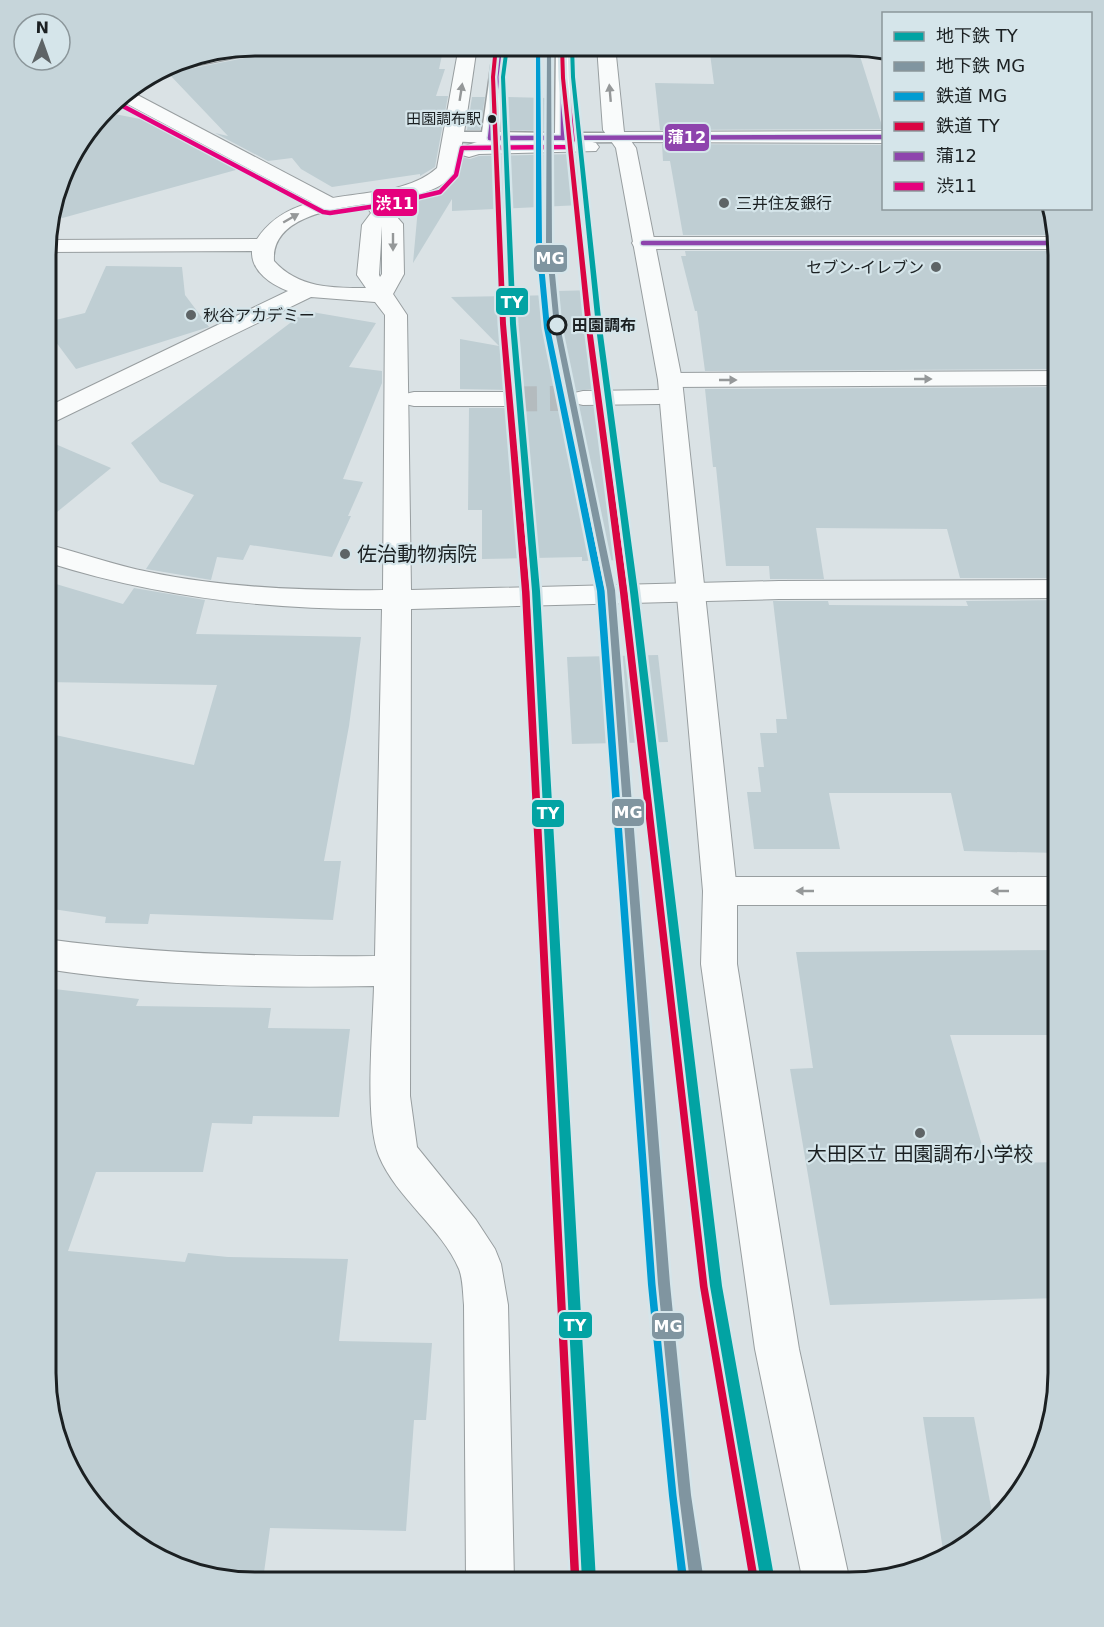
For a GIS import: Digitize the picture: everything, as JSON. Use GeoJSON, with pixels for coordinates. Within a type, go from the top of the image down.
{"type":"FeatureCollection","features":[{"type":"Feature","properties":{"kind":"street"},"geometry":{"type":"LineString","coordinates":[[381,295],[309,290],[288,284],[274,275],[263,262],[263,245],[270,234],[288,218],[328,203],[375,205],[436,182],[447,170],[466,56]]}},
{"type":"Feature","properties":{"kind":"street"},"geometry":{"type":"LineString","coordinates":[[607,56],[613,130],[626,148],[643,243],[665,344],[664,389],[720,891],[719,964],[777,1349],[825,1572]]}},
{"type":"Feature","properties":{"kind":"street"},"geometry":{"type":"LineString","coordinates":[[131,99],[328,203]]}},
{"type":"Feature","properties":{"kind":"street"},"geometry":{"type":"LineString","coordinates":[[619,138],[882,137]]}},
{"type":"Feature","properties":{"kind":"street"},"geometry":{"type":"LineString","coordinates":[[469,151],[477,148],[589,147]]}},
{"type":"Feature","properties":{"kind":"street"},"geometry":{"type":"LineString","coordinates":[[375,205],[368,275],[396,315],[396,601],[391,1096],[398,1153],[415,1178],[461,1234],[480,1264],[486,1305],[490,1572]]}},
{"type":"Feature","properties":{"kind":"street"},"geometry":{"type":"LineString","coordinates":[[643,243],[1048,243]]}},
{"type":"Feature","properties":{"kind":"street"},"geometry":{"type":"LineString","coordinates":[[56,246],[263,245]]}},
{"type":"Feature","properties":{"kind":"street"},"geometry":{"type":"LineString","coordinates":[[56,411],[309,290]]}},
{"type":"Feature","properties":{"kind":"street"},"geometry":{"type":"LineString","coordinates":[[583,398],[664,389],[1048,378]]}},
{"type":"Feature","properties":{"kind":"street"},"geometry":{"type":"LineString","coordinates":[[414,399],[512,399]]}},
{"type":"Feature","properties":{"kind":"street"},"geometry":{"type":"LineString","coordinates":[[56,556],[112,573],[185,589],[261,598],[330,601],[688,592],[1048,589]]}},
{"type":"Feature","properties":{"kind":"street"},"geometry":{"type":"LineString","coordinates":[[720,891],[1048,891]]}},
{"type":"Feature","properties":{"kind":"street"},"geometry":{"type":"LineString","coordinates":[[56,955],[171,968],[273,972],[392,971]]}},
{"type":"Feature","properties":{"kind":"lane"},"geometry":{"type":"LineString","coordinates":[[489,138],[500,56]]}},
{"type":"Feature","properties":{"kind":"lane"},"geometry":{"type":"LineString","coordinates":[[563,56],[563,138]]}},
{"type":"Feature","properties":{"kind":"lane"},"geometry":{"type":"LineString","coordinates":[[453,137],[619,138]]}},
{"type":"Feature","properties":{"kind":"building"},"geometry":{"type":"Polygon","coordinates":[[[255,56],[442,56],[439,69],[445,69],[436,96],[448,96],[435,167],[420,176],[420,174],[332,187],[301,169],[292,158],[268,161],[215,133],[228,136],[169,75],[255,56]]]}},
{"type":"Feature","properties":{"kind":"building"},"geometry":{"type":"Polygon","coordinates":[[[710,56],[860,56],[882,129],[660,130],[655,83],[714,84],[710,56]]]}},
{"type":"Feature","properties":{"kind":"building"},"geometry":{"type":"Polygon","coordinates":[[[472,97],[485,97],[480,130],[467,130],[472,97]]]}},
{"type":"Feature","properties":{"kind":"building"},"geometry":{"type":"Polygon","coordinates":[[[505,97],[548,98],[548,102],[553,102],[553,131],[501,130],[505,97]]]}},
{"type":"Feature","properties":{"kind":"building"},"geometry":{"type":"Polygon","coordinates":[[[114,114],[156,122],[243,168],[58,219],[66,190],[82,155],[114,114]]]}},
{"type":"Feature","properties":{"kind":"building"},"geometry":{"type":"Polygon","coordinates":[[[662,144],[882,145],[882,210],[1044,210],[1047,235],[683,235],[670,161],[663,161],[662,144]]]}},
{"type":"Feature","properties":{"kind":"building"},"geometry":{"type":"Polygon","coordinates":[[[576,154],[581,205],[452,211],[452,199],[413,263],[419,197],[450,182],[457,174],[462,157],[470,159],[479,156],[576,154]]]}},
{"type":"Feature","properties":{"kind":"building"},"geometry":{"type":"Polygon","coordinates":[[[685,251],[1048,251],[1048,369],[705,371],[697,311],[695,311],[681,256],[686,256],[685,251]]]}},
{"type":"Feature","properties":{"kind":"building"},"geometry":{"type":"Polygon","coordinates":[[[106,266],[182,267],[185,295],[209,327],[76,369],[56,342],[56,320],[85,313],[106,266]]]}},
{"type":"Feature","properties":{"kind":"building"},"geometry":{"type":"Polygon","coordinates":[[[595,290],[604,388],[574,391],[569,399],[574,405],[606,407],[606,410],[610,410],[627,560],[582,561],[582,557],[482,559],[482,510],[468,510],[469,408],[512,408],[523,405],[526,398],[521,392],[512,390],[460,389],[460,339],[499,346],[451,297],[558,295],[557,291],[595,290]]]}},
{"type":"Feature","properties":{"kind":"building"},"geometry":{"type":"Polygon","coordinates":[[[306,311],[376,323],[349,367],[382,371],[382,383],[343,479],[363,482],[348,516],[351,516],[332,557],[250,545],[243,560],[217,557],[211,580],[146,569],[194,495],[160,482],[131,443],[306,311]]]}},
{"type":"Feature","properties":{"kind":"building"},"geometry":{"type":"Polygon","coordinates":[[[1048,387],[1048,578],[960,578],[947,529],[816,528],[824,579],[770,579],[769,566],[726,566],[705,389],[1048,387]]]}},
{"type":"Feature","properties":{"kind":"building"},"geometry":{"type":"Polygon","coordinates":[[[56,444],[111,468],[56,513],[56,444]]]}},
{"type":"Feature","properties":{"kind":"building"},"geometry":{"type":"Polygon","coordinates":[[[56,584],[123,604],[134,588],[205,600],[196,634],[361,637],[349,726],[324,861],[341,861],[333,920],[150,914],[148,924],[105,923],[106,917],[56,910],[56,735],[194,765],[217,685],[56,682],[56,584]]]}},
{"type":"Feature","properties":{"kind":"building"},"geometry":{"type":"Polygon","coordinates":[[[1048,600],[1048,853],[964,851],[951,793],[829,793],[840,849],[754,849],[747,792],[761,792],[758,767],[764,767],[760,733],[777,733],[776,719],[787,719],[773,601],[828,601],[829,605],[968,606],[966,601],[1048,600]]]}},
{"type":"Feature","properties":{"kind":"building"},"geometry":{"type":"Polygon","coordinates":[[[658,655],[668,742],[572,744],[567,657],[658,655]]]}},
{"type":"Feature","properties":{"kind":"building","name":"大田区立 田園調布小学校"},"geometry":{"type":"Polygon","coordinates":[[[1048,950],[1048,1035],[950,1035],[985,1156],[1012,1155],[1014,1163],[1048,1162],[1048,1298],[830,1305],[790,1069],[813,1068],[796,952],[1048,950]]]}},
{"type":"Feature","properties":{"kind":"building"},"geometry":{"type":"Polygon","coordinates":[[[56,989],[139,999],[136,1006],[271,1008],[268,1028],[350,1029],[339,1117],[253,1116],[252,1124],[212,1123],[203,1172],[96,1172],[68,1251],[185,1262],[188,1253],[228,1257],[348,1259],[339,1341],[432,1343],[426,1420],[414,1420],[406,1531],[270,1528],[264,1572],[228,1570],[203,1565],[178,1556],[155,1545],[114,1513],[82,1472],[66,1437],[59,1412],[56,1386],[56,989]]]}},
{"type":"Feature","properties":{"kind":"building"},"geometry":{"type":"Polygon","coordinates":[[[923,1417],[974,1417],[992,1511],[960,1538],[943,1548],[923,1417]]]}},
{"type":"Feature","properties":{"kind":"tunnel"},"geometry":{"type":"LineString","coordinates":[[512,399],[583,398]]}},
{"type":"Feature","properties":{"kind":"metro line","name":"TY"},"geometry":{"type":"LineString","coordinates":[[506,56],[503,77],[513,324],[536,591],[589,1572]]}},
{"type":"Feature","properties":{"kind":"metro line","name":"MG"},"geometry":{"type":"LineString","coordinates":[[549,56],[549,243],[557,326],[611,590],[664,1284],[685,1495],[696,1572]]}},
{"type":"Feature","properties":{"kind":"metro line","name":"TY"},"geometry":{"type":"LineString","coordinates":[[572,56],[599,327],[634,592],[716,1286],[766,1572]]}},
{"type":"Feature","properties":{"kind":"rail line","name":"TY"},"geometry":{"type":"LineString","coordinates":[[495,56],[493,77],[503,324],[526,592],[578,1572]]}},
{"type":"Feature","properties":{"kind":"rail line","name":"MG"},"geometry":{"type":"LineString","coordinates":[[538,56],[539,244],[547,328],[601,591],[654,1285],[685,1572]]}},
{"type":"Feature","properties":{"kind":"rail line","name":"TY"},"geometry":{"type":"LineString","coordinates":[[562,56],[589,328],[624,593],[706,1287],[755,1572]]}},
{"type":"Feature","properties":{"kind":"transit line","name":"蒲12"},"geometry":{"type":"LineString","coordinates":[[490,138],[500,56]]}},
{"type":"Feature","properties":{"kind":"transit line","name":"蒲12"},"geometry":{"type":"LineString","coordinates":[[563,56],[563,138]]}},
{"type":"Feature","properties":{"kind":"transit line","name":"渋11"},"geometry":{"type":"LineString","coordinates":[[122,106],[323,212],[330,213],[390,204],[440,192],[456,175],[462,148],[569,147],[574,138],[574,56]]}},
{"type":"Feature","properties":{"kind":"transit line","name":"蒲12"},"geometry":{"type":"LineString","coordinates":[[490,138],[882,137]]}},
{"type":"Feature","properties":{"kind":"transit line","name":"蒲12"},"geometry":{"type":"LineString","coordinates":[[643,243],[1048,243]]}},
{"type":"Feature","properties":{"kind":"place","name":"田園調布駅"},"geometry":{"type":"Point","coordinates":[492,119]}},
{"type":"Feature","properties":{"kind":"place","name":"三井住友銀行"},"geometry":{"type":"Point","coordinates":[724,203]}},
{"type":"Feature","properties":{"kind":"place","name":"セブン-イレブン"},"geometry":{"type":"Point","coordinates":[936,267]}},
{"type":"Feature","properties":{"kind":"place","name":"秋谷アカデミー"},"geometry":{"type":"Point","coordinates":[191,315]}},
{"type":"Feature","properties":{"kind":"place","name":"田園調布"},"geometry":{"type":"Point","coordinates":[557,325]}},
{"type":"Feature","properties":{"kind":"place","name":"佐治動物病院"},"geometry":{"type":"Point","coordinates":[345,554]}},
{"type":"Feature","properties":{"kind":"place","name":"大田区立 田園調布小学校"},"geometry":{"type":"Point","coordinates":[920,1133]}}]}
